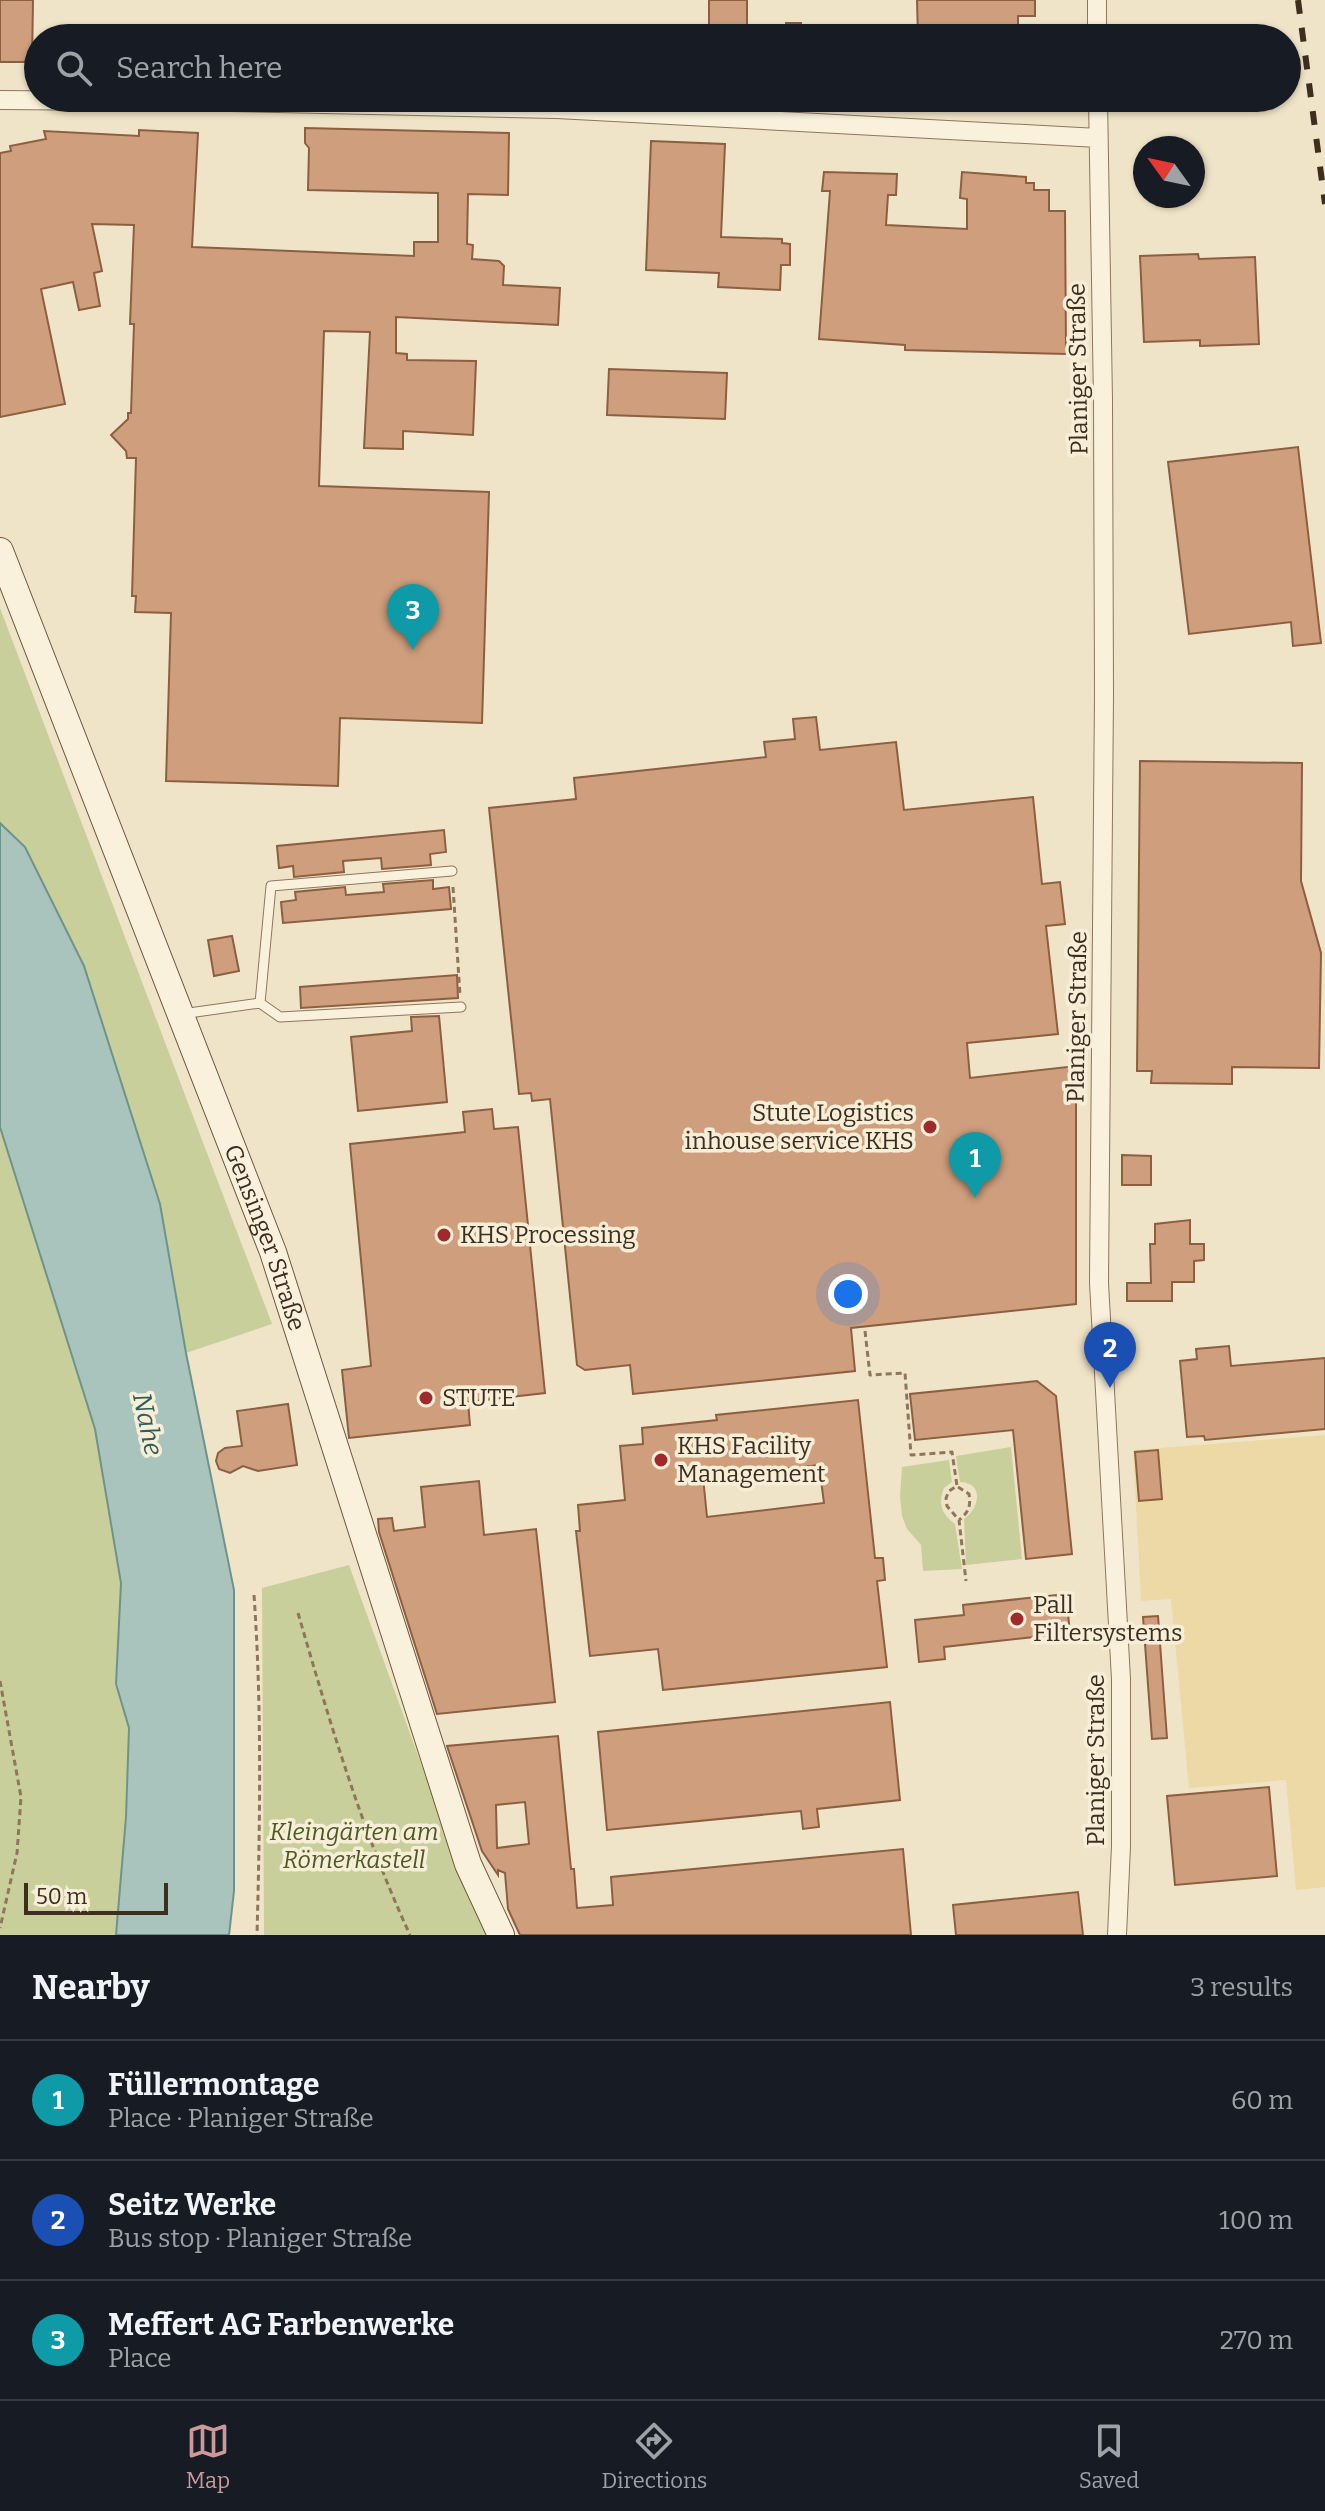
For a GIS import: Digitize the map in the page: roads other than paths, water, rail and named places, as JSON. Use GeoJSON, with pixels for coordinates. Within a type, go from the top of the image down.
{"type":"FeatureCollection","features":[{"type":"Feature","properties":{"kind":"street"},"geometry":{"type":"LineString","coordinates":[[1097,0],[1097,24]]}},
{"type":"Feature","properties":{"kind":"street"},"geometry":{"type":"LineString","coordinates":[[0,100],[24,100]]}},
{"type":"Feature","properties":{"kind":"street"},"geometry":{"type":"LineString","coordinates":[[613,112],[1098,138]]}},
{"type":"Feature","properties":{"kind":"street","name":"Planiger Straße"},"geometry":{"type":"LineString","coordinates":[[1098,112],[1104,649],[1099,1283],[1121,1679],[1121,1846],[1117,1935]]}},
{"type":"Feature","properties":{"kind":"street","name":"Gensinger Straße"},"geometry":{"type":"LineString","coordinates":[[0,551],[273,1252],[468,1864],[501,1935]]}},
{"type":"Feature","properties":{"kind":"lane"},"geometry":{"type":"LineString","coordinates":[[260,1003],[271,886],[452,871]]}},
{"type":"Feature","properties":{"kind":"lane"},"geometry":{"type":"LineString","coordinates":[[180,1014],[260,1003],[280,1017],[461,1007]]}},
{"type":"Feature","properties":{"kind":"water","name":"Nahe"},"geometry":{"type":"Polygon","coordinates":[[[0,823],[25,847],[84,966],[160,1204],[186,1353],[234,1590],[234,1891],[229,1935],[116,1935],[126,1817],[129,1728],[116,1684],[121,1583],[95,1429],[0,1127],[0,823]]]}},
{"type":"Feature","properties":{"kind":"railway"},"geometry":{"type":"LineString","coordinates":[[1298,0],[1325,204]]}},
{"type":"Feature","properties":{"kind":"place","name":"Meffert AG Farbenwerke"},"geometry":{"type":"Point","coordinates":[413,650]}},
{"type":"Feature","properties":{"kind":"place","name":"Stute Logistics inhouse service KHS"},"geometry":{"type":"Point","coordinates":[930,1127]}},
{"type":"Feature","properties":{"kind":"place","name":"Füllermontage"},"geometry":{"type":"Point","coordinates":[975,1198]}},
{"type":"Feature","properties":{"kind":"place","name":"KHS Processing"},"geometry":{"type":"Point","coordinates":[444,1235]}},
{"type":"Feature","properties":{"kind":"place","name":"Seitz Werke"},"geometry":{"type":"Point","coordinates":[1110,1388]}},
{"type":"Feature","properties":{"kind":"place","name":"STUTE"},"geometry":{"type":"Point","coordinates":[426,1398]}},
{"type":"Feature","properties":{"kind":"place","name":"KHS Facility Management"},"geometry":{"type":"Point","coordinates":[661,1460]}},
{"type":"Feature","properties":{"kind":"place","name":"Pall Filtersystems"},"geometry":{"type":"Point","coordinates":[1017,1619]}},
{"type":"Feature","properties":{"kind":"park label","name":"Kleingärten am Römerkastell"},"geometry":{"type":"Point","coordinates":[354,1846]}}]}
